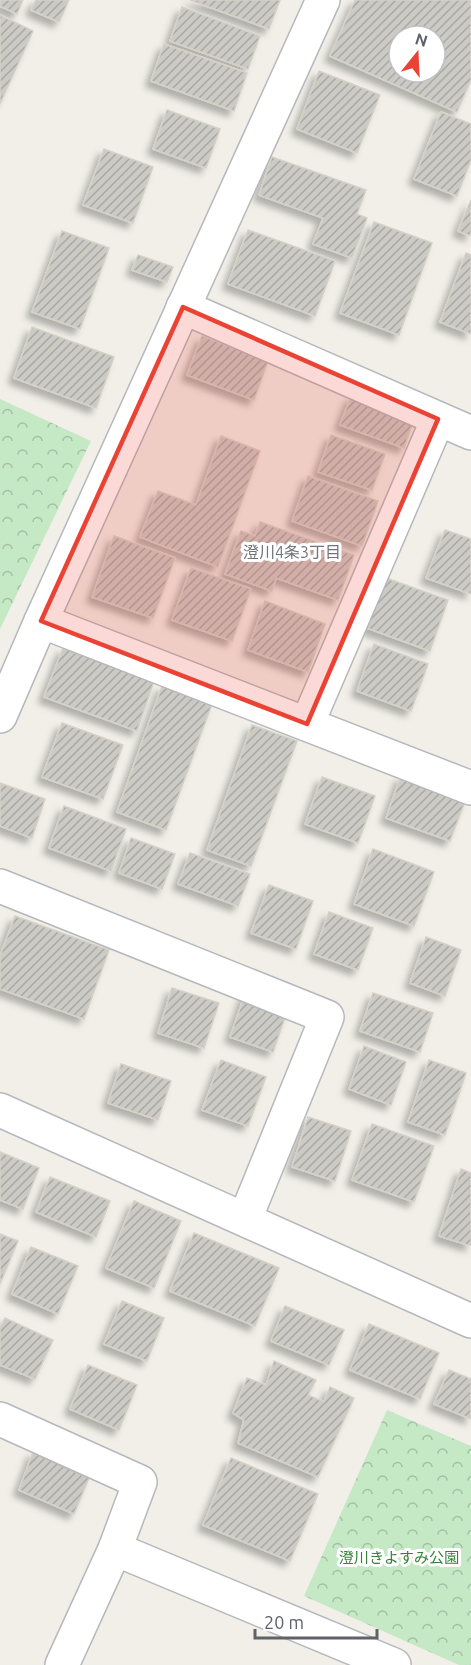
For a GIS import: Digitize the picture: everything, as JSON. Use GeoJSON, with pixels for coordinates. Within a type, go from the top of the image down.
{"type":"FeatureCollection","features":[{"type":"Feature","properties":{"kind":"street"},"geometry":{"type":"LineString","coordinates":[[0,716],[323,0]]}},
{"type":"Feature","properties":{"kind":"street"},"geometry":{"type":"LineString","coordinates":[[183,307],[471,433]]}},
{"type":"Feature","properties":{"kind":"street"},"geometry":{"type":"LineString","coordinates":[[307,724],[438,419]]}},
{"type":"Feature","properties":{"kind":"street"},"geometry":{"type":"LineString","coordinates":[[41,621],[471,788]]}},
{"type":"Feature","properties":{"kind":"street"},"geometry":{"type":"LineString","coordinates":[[0,886],[327,1017],[245,1220]]}},
{"type":"Feature","properties":{"kind":"street"},"geometry":{"type":"LineString","coordinates":[[1,1112],[471,1321]]}},
{"type":"Feature","properties":{"kind":"street"},"geometry":{"type":"LineString","coordinates":[[0,1419],[141,1482],[115,1549],[62,1665]]}},
{"type":"Feature","properties":{"kind":"street"},"geometry":{"type":"LineString","coordinates":[[115,1549],[394,1665]]}},
{"type":"Feature","properties":{"kind":"highlighted area"},"geometry":{"type":"Polygon","coordinates":[[[183,307],[438,419],[307,724],[41,621],[183,307]]]}},
{"type":"Feature","properties":{"kind":"green space"},"geometry":{"type":"Polygon","coordinates":[[[0,399],[91,441],[0,629],[0,399]]]}},
{"type":"Feature","properties":{"kind":"green space","name":"澄川きよすみ公園"},"geometry":{"type":"Polygon","coordinates":[[[387,1410],[471,1446],[471,1665],[459,1665],[304,1596],[387,1410]]]}},
{"type":"Feature","properties":{"kind":"building"},"geometry":{"type":"Polygon","coordinates":[[[1,0],[23,0],[17,14],[0,6],[1,0]]]}},
{"type":"Feature","properties":{"kind":"building"},"geometry":{"type":"Polygon","coordinates":[[[36,0],[69,0],[59,22],[31,10],[36,0]]]}},
{"type":"Feature","properties":{"kind":"building"},"geometry":{"type":"Polygon","coordinates":[[[190,0],[280,0],[269,29],[190,0]]]}},
{"type":"Feature","properties":{"kind":"building"},"geometry":{"type":"Polygon","coordinates":[[[355,0],[471,0],[471,80],[457,112],[394,84],[447,84],[447,24],[387,24],[387,81],[330,56],[355,0]]]}},
{"type":"Feature","properties":{"kind":"building"},"geometry":{"type":"Polygon","coordinates":[[[182,7],[260,36],[248,69],[170,41],[182,7]]]}},
{"type":"Feature","properties":{"kind":"building"},"geometry":{"type":"Polygon","coordinates":[[[0,15],[33,31],[0,104],[0,15]]]}},
{"type":"Feature","properties":{"kind":"building"},"geometry":{"type":"Polygon","coordinates":[[[164,44],[247,73],[234,111],[151,81],[164,44]]]}},
{"type":"Feature","properties":{"kind":"building"},"geometry":{"type":"Polygon","coordinates":[[[319,71],[380,95],[357,153],[297,129],[319,71]]]}},
{"type":"Feature","properties":{"kind":"building"},"geometry":{"type":"Polygon","coordinates":[[[167,110],[220,129],[206,168],[153,149],[167,110]]]}},
{"type":"Feature","properties":{"kind":"building"},"geometry":{"type":"Polygon","coordinates":[[[441,112],[471,124],[471,160],[457,196],[414,179],[441,112]]]}},
{"type":"Feature","properties":{"kind":"building"},"geometry":{"type":"Polygon","coordinates":[[[104,149],[153,167],[133,223],[83,205],[104,149]]]}},
{"type":"Feature","properties":{"kind":"building"},"geometry":{"type":"Polygon","coordinates":[[[272,157],[366,190],[357,214],[367,218],[352,258],[313,244],[323,218],[259,195],[272,157]]]}},
{"type":"Feature","properties":{"kind":"building"},"geometry":{"type":"Polygon","coordinates":[[[471,200],[471,236],[458,231],[471,200]]]}},
{"type":"Feature","properties":{"kind":"building"},"geometry":{"type":"Polygon","coordinates":[[[374,222],[432,243],[399,335],[340,313],[374,222]]]}},
{"type":"Feature","properties":{"kind":"building"},"geometry":{"type":"Polygon","coordinates":[[[248,230],[335,261],[315,316],[228,284],[248,230]]]}},
{"type":"Feature","properties":{"kind":"building"},"geometry":{"type":"Polygon","coordinates":[[[62,231],[109,248],[80,329],[32,312],[62,231]]]}},
{"type":"Feature","properties":{"kind":"building"},"geometry":{"type":"Polygon","coordinates":[[[466,253],[471,255],[471,334],[440,322],[466,253]]]}},
{"type":"Feature","properties":{"kind":"building"},"geometry":{"type":"Polygon","coordinates":[[[138,255],[173,267],[167,282],[132,270],[138,255]]]}},
{"type":"Feature","properties":{"kind":"building"},"geometry":{"type":"Polygon","coordinates":[[[32,327],[114,357],[96,408],[14,378],[32,327]]]}},
{"type":"Feature","properties":{"kind":"building"},"geometry":{"type":"Polygon","coordinates":[[[202,336],[268,361],[254,400],[187,375],[202,336]]]}},
{"type":"Feature","properties":{"kind":"building"},"geometry":{"type":"Polygon","coordinates":[[[351,396],[414,419],[404,448],[340,425],[351,396]]]}},
{"type":"Feature","properties":{"kind":"building"},"geometry":{"type":"Polygon","coordinates":[[[331,435],[385,454],[372,490],[318,472],[331,435]]]}},
{"type":"Feature","properties":{"kind":"building"},"geometry":{"type":"Polygon","coordinates":[[[221,436],[260,451],[218,567],[140,537],[158,491],[196,505],[221,436]]]}},
{"type":"Feature","properties":{"kind":"building"},"geometry":{"type":"Polygon","coordinates":[[[308,476],[378,501],[362,546],[292,521],[308,476]]]}},
{"type":"Feature","properties":{"kind":"building"},"geometry":{"type":"Polygon","coordinates":[[[260,522],[354,555],[338,600],[276,578],[272,591],[225,574],[241,531],[255,536],[260,522]]]}},
{"type":"Feature","properties":{"kind":"building"},"geometry":{"type":"Polygon","coordinates":[[[445,530],[471,539],[471,594],[426,578],[445,530]]]}},
{"type":"Feature","properties":{"kind":"building"},"geometry":{"type":"Polygon","coordinates":[[[114,536],[175,558],[153,618],[92,597],[114,536]]]}},
{"type":"Feature","properties":{"kind":"building"},"geometry":{"type":"Polygon","coordinates":[[[191,568],[251,589],[232,641],[172,620],[191,568]]]}},
{"type":"Feature","properties":{"kind":"building"},"geometry":{"type":"Polygon","coordinates":[[[386,578],[448,600],[430,651],[367,628],[386,578]]]}},
{"type":"Feature","properties":{"kind":"building"},"geometry":{"type":"Polygon","coordinates":[[[265,601],[325,624],[308,672],[248,650],[265,601]]]}},
{"type":"Feature","properties":{"kind":"building"},"geometry":{"type":"Polygon","coordinates":[[[374,644],[428,664],[411,711],[357,691],[374,644]]]}},
{"type":"Feature","properties":{"kind":"building"},"geometry":{"type":"Polygon","coordinates":[[[63,648],[154,681],[137,731],[44,697],[63,648]]]}},
{"type":"Feature","properties":{"kind":"building"},"geometry":{"type":"Polygon","coordinates":[[[162,686],[212,704],[166,830],[117,812],[162,686]]]}},
{"type":"Feature","properties":{"kind":"building"},"geometry":{"type":"Polygon","coordinates":[[[62,723],[123,745],[103,799],[42,777],[62,723]]]}},
{"type":"Feature","properties":{"kind":"building"},"geometry":{"type":"Polygon","coordinates":[[[252,725],[297,741],[251,866],[207,850],[252,725]]]}},
{"type":"Feature","properties":{"kind":"building"},"geometry":{"type":"Polygon","coordinates":[[[401,776],[466,799],[450,841],[386,818],[401,776]]]}},
{"type":"Feature","properties":{"kind":"building"},"geometry":{"type":"Polygon","coordinates":[[[322,777],[375,796],[358,843],[305,824],[322,777]]]}},
{"type":"Feature","properties":{"kind":"building"},"geometry":{"type":"Polygon","coordinates":[[[0,783],[45,799],[32,838],[0,826],[0,783]]]}},
{"type":"Feature","properties":{"kind":"building"},"geometry":{"type":"Polygon","coordinates":[[[64,806],[126,829],[111,871],[49,848],[64,806]]]}},
{"type":"Feature","properties":{"kind":"building"},"geometry":{"type":"Polygon","coordinates":[[[131,838],[175,854],[162,889],[119,873],[131,838]]]}},
{"type":"Feature","properties":{"kind":"building"},"geometry":{"type":"Polygon","coordinates":[[[373,849],[434,872],[414,926],[354,904],[373,849]]]}},
{"type":"Feature","properties":{"kind":"building"},"geometry":{"type":"Polygon","coordinates":[[[190,853],[250,874],[238,906],[178,884],[190,853]]]}},
{"type":"Feature","properties":{"kind":"building"},"geometry":{"type":"Polygon","coordinates":[[[269,885],[313,901],[296,949],[251,933],[269,885]]]}},
{"type":"Feature","properties":{"kind":"building"},"geometry":{"type":"Polygon","coordinates":[[[329,912],[373,928],[358,970],[314,954],[329,912]]]}},
{"type":"Feature","properties":{"kind":"building"},"geometry":{"type":"Polygon","coordinates":[[[15,916],[109,950],[84,1019],[0,989],[0,956],[15,916]]]}},
{"type":"Feature","properties":{"kind":"building"},"geometry":{"type":"Polygon","coordinates":[[[426,937],[461,950],[445,996],[410,983],[426,937]]]}},
{"type":"Feature","properties":{"kind":"building"},"geometry":{"type":"Polygon","coordinates":[[[172,988],[219,1003],[204,1048],[158,1033],[172,988]]]}},
{"type":"Feature","properties":{"kind":"building"},"geometry":{"type":"Polygon","coordinates":[[[373,993],[433,1013],[420,1052],[360,1031],[373,993]]]}},
{"type":"Feature","properties":{"kind":"building"},"geometry":{"type":"Polygon","coordinates":[[[245,994],[288,1009],[273,1052],[230,1037],[245,994]]]}},
{"type":"Feature","properties":{"kind":"building"},"geometry":{"type":"Polygon","coordinates":[[[364,1046],[406,1062],[391,1105],[349,1089],[364,1046]]]}},
{"type":"Feature","properties":{"kind":"building"},"geometry":{"type":"Polygon","coordinates":[[[221,1060],[266,1077],[248,1126],[202,1110],[221,1060]]]}},
{"type":"Feature","properties":{"kind":"building"},"geometry":{"type":"Polygon","coordinates":[[[429,1060],[466,1073],[445,1135],[408,1122],[429,1060]]]}},
{"type":"Feature","properties":{"kind":"building"},"geometry":{"type":"Polygon","coordinates":[[[121,1064],[171,1081],[158,1120],[108,1103],[121,1064]]]}},
{"type":"Feature","properties":{"kind":"building"},"geometry":{"type":"Polygon","coordinates":[[[308,1117],[351,1131],[335,1181],[292,1167],[308,1117]]]}},
{"type":"Feature","properties":{"kind":"building"},"geometry":{"type":"Polygon","coordinates":[[[372,1124],[434,1146],[414,1202],[352,1180],[372,1124]]]}},
{"type":"Feature","properties":{"kind":"building"},"geometry":{"type":"Polygon","coordinates":[[[0,1152],[39,1168],[23,1209],[0,1200],[0,1152]]]}},
{"type":"Feature","properties":{"kind":"building"},"geometry":{"type":"Polygon","coordinates":[[[461,1169],[471,1173],[471,1246],[439,1236],[461,1169]]]}},
{"type":"Feature","properties":{"kind":"building"},"geometry":{"type":"Polygon","coordinates":[[[50,1177],[110,1201],[96,1237],[36,1212],[50,1177]]]}},
{"type":"Feature","properties":{"kind":"building"},"geometry":{"type":"Polygon","coordinates":[[[134,1201],[181,1221],[154,1288],[106,1268],[134,1201]]]}},
{"type":"Feature","properties":{"kind":"building"},"geometry":{"type":"Polygon","coordinates":[[[194,1233],[279,1268],[255,1326],[170,1291],[194,1233]]]}},
{"type":"Feature","properties":{"kind":"building"},"geometry":{"type":"Polygon","coordinates":[[[0,1234],[18,1241],[0,1284],[0,1234]]]}},
{"type":"Feature","properties":{"kind":"building"},"geometry":{"type":"Polygon","coordinates":[[[31,1247],[78,1266],[58,1314],[12,1294],[31,1247]]]}},
{"type":"Feature","properties":{"kind":"building"},"geometry":{"type":"Polygon","coordinates":[[[122,1301],[164,1318],[147,1361],[104,1344],[122,1301]]]}},
{"type":"Feature","properties":{"kind":"building"},"geometry":{"type":"Polygon","coordinates":[[[285,1306],[344,1330],[329,1365],[271,1341],[285,1306]]]}},
{"type":"Feature","properties":{"kind":"building"},"geometry":{"type":"Polygon","coordinates":[[[5,1318],[53,1340],[35,1379],[0,1365],[0,1328],[5,1318]]]}},
{"type":"Feature","properties":{"kind":"building"},"geometry":{"type":"Polygon","coordinates":[[[369,1324],[439,1353],[420,1399],[350,1370],[369,1324]]]}},
{"type":"Feature","properties":{"kind":"building"},"geometry":{"type":"Polygon","coordinates":[[[274,1361],[316,1380],[308,1395],[324,1402],[330,1387],[354,1398],[318,1477],[238,1443],[244,1420],[233,1413],[247,1378],[266,1385],[274,1361]]]}},
{"type":"Feature","properties":{"kind":"building"},"geometry":{"type":"Polygon","coordinates":[[[88,1365],[137,1385],[119,1430],[70,1409],[88,1365]]]}},
{"type":"Feature","properties":{"kind":"building"},"geometry":{"type":"Polygon","coordinates":[[[449,1370],[471,1379],[471,1419],[434,1404],[449,1370]]]}},
{"type":"Feature","properties":{"kind":"building"},"geometry":{"type":"Polygon","coordinates":[[[33,1452],[89,1478],[74,1514],[19,1490],[33,1452]]]}},
{"type":"Feature","properties":{"kind":"building"},"geometry":{"type":"Polygon","coordinates":[[[231,1458],[318,1494],[290,1561],[203,1525],[231,1458]]]}},
{"type":"Feature","properties":{"kind":"district","name":"澄川4条3丁目"},"geometry":{"type":"Point","coordinates":[292,552]}}]}
